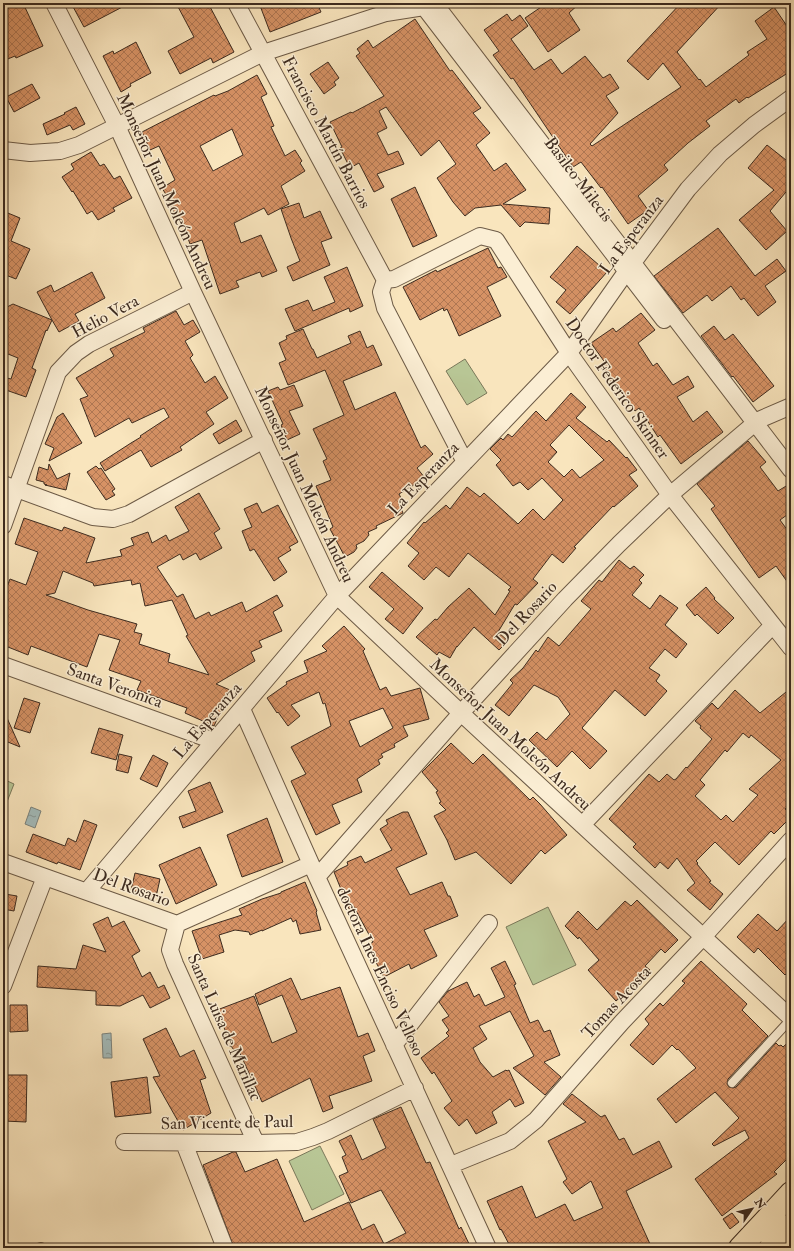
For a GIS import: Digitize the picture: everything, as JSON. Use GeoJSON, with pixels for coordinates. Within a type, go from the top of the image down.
{"type":"FeatureCollection","features":[{"type":"Feature","properties":{"kind":"main road"},"geometry":{"type":"LineString","coordinates":[[740,1248],[791,1193]]}},
{"type":"Feature","properties":{"kind":"main road"},"geometry":{"type":"LineString","coordinates":[[770,1248],[791,1225]]}},
{"type":"Feature","properties":{"kind":"street","name":"Monseñor Juan Moleón Andreu"},"geometry":{"type":"LineString","coordinates":[[54,3],[117,126],[193,292],[337,596],[461,713],[791,1018]]}},
{"type":"Feature","properties":{"kind":"street","name":"Francisco Martín Barrios"},"geometry":{"type":"LineString","coordinates":[[236,3],[385,280]]}},
{"type":"Feature","properties":{"kind":"street"},"geometry":{"type":"LineString","coordinates":[[3,150],[30,153],[60,151],[79,145],[263,53],[384,8],[434,5]]}},
{"type":"Feature","properties":{"kind":"street","name":"Basileo Milecis"},"geometry":{"type":"LineString","coordinates":[[434,5],[630,267],[752,426],[791,470]]}},
{"type":"Feature","properties":{"kind":"street","name":"La Esperanza"},"geometry":{"type":"LineString","coordinates":[[87,891],[337,596],[569,353],[630,267],[688,190],[720,154],[754,125],[791,98]]}},
{"type":"Feature","properties":{"kind":"street","name":"Doctor Federico Skinner"},"geometry":{"type":"LineString","coordinates":[[385,280],[394,279],[480,236],[496,240],[569,353],[670,495],[791,648]]}},
{"type":"Feature","properties":{"kind":"street"},"geometry":{"type":"LineString","coordinates":[[385,280],[381,292],[385,308],[465,462]]}},
{"type":"Feature","properties":{"kind":"street","name":"Helio Vera"},"geometry":{"type":"LineString","coordinates":[[3,526],[10,486],[58,372],[76,353],[89,344],[193,292]]}},
{"type":"Feature","properties":{"kind":"street","name":"Del Rosario"},"geometry":{"type":"LineString","coordinates":[[3,862],[177,924],[314,871],[565,600],[619,544],[670,495],[752,426],[761,419],[791,406]]}},
{"type":"Feature","properties":{"kind":"street"},"geometry":{"type":"LineString","coordinates":[[10,486],[93,517],[113,519],[129,514],[264,440]]}},
{"type":"Feature","properties":{"kind":"street"},"geometry":{"type":"LineString","coordinates":[[582,825],[773,625]]}},
{"type":"Feature","properties":{"kind":"street","name":"Santa Veronica"},"geometry":{"type":"LineString","coordinates":[[3,665],[214,741]]}},
{"type":"Feature","properties":{"kind":"street","name":"doctora Ines Enciso Velloso"},"geometry":{"type":"LineString","coordinates":[[242,709],[314,871],[488,1248]]}},
{"type":"Feature","properties":{"kind":"street","name":"Tomas Acosta"},"geometry":{"type":"LineString","coordinates":[[451,1165],[510,1141],[536,1120],[622,1022],[703,937],[791,840]]}},
{"type":"Feature","properties":{"kind":"street"},"geometry":{"type":"LineString","coordinates":[[3,986],[44,877]]}},
{"type":"Feature","properties":{"kind":"street"},"geometry":{"type":"LineString","coordinates":[[394,1045],[489,923]]}},
{"type":"Feature","properties":{"kind":"street","name":"Santa Luisa de Marillac"},"geometry":{"type":"LineString","coordinates":[[177,924],[170,950],[175,964],[256,1143]]}},
{"type":"Feature","properties":{"kind":"street","name":"San Vicente de Paul"},"geometry":{"type":"LineString","coordinates":[[124,1142],[297,1142],[313,1138],[415,1088]]}},
{"type":"Feature","properties":{"kind":"street"},"geometry":{"type":"LineString","coordinates":[[184,1143],[225,1248]]}},
{"type":"Feature","properties":{"kind":"lane"},"geometry":{"type":"LineString","coordinates":[[732,1083],[791,1018]]}},
{"type":"Feature","properties":{"kind":"green space"},"geometry":{"type":"Polygon","coordinates":[[[465,359],[487,393],[467,405],[446,371],[465,359]]]}},
{"type":"Feature","properties":{"kind":"green space"},"geometry":{"type":"Polygon","coordinates":[[[3,779],[14,784],[3,812],[3,779]]]}},
{"type":"Feature","properties":{"kind":"green space"},"geometry":{"type":"Polygon","coordinates":[[[548,907],[576,965],[533,985],[506,927],[548,907]]]}},
{"type":"Feature","properties":{"kind":"green space"},"geometry":{"type":"Polygon","coordinates":[[[320,1146],[344,1194],[312,1210],[289,1161],[320,1146]]]}},
{"type":"Feature","properties":{"kind":"water"},"geometry":{"type":"Polygon","coordinates":[[[31,807],[41,811],[35,828],[25,824],[31,807]]]}},
{"type":"Feature","properties":{"kind":"water"},"geometry":{"type":"Polygon","coordinates":[[[111,1033],[112,1058],[103,1058],[102,1034],[111,1033]]]}},
{"type":"Feature","properties":{"kind":"building"},"geometry":{"type":"Polygon","coordinates":[[[3,3],[23,3],[43,46],[16,58],[15,56],[3,61],[3,3]]]}},
{"type":"Feature","properties":{"kind":"building"},"geometry":{"type":"Polygon","coordinates":[[[71,3],[130,3],[84,27],[71,3]]]}},
{"type":"Feature","properties":{"kind":"building"},"geometry":{"type":"Polygon","coordinates":[[[176,3],[208,3],[234,52],[213,63],[211,58],[180,74],[168,51],[194,37],[176,3]]]}},
{"type":"Feature","properties":{"kind":"building"},"geometry":{"type":"Polygon","coordinates":[[[259,3],[317,3],[321,12],[270,32],[259,3]]]}},
{"type":"Feature","properties":{"kind":"building"},"geometry":{"type":"Polygon","coordinates":[[[547,3],[580,3],[569,13],[580,30],[548,52],[525,18],[547,3]]]}},
{"type":"Feature","properties":{"kind":"building"},"geometry":{"type":"Polygon","coordinates":[[[681,3],[722,3],[677,52],[706,87],[749,55],[747,52],[767,39],[755,21],[774,7],[791,32],[791,71],[739,103],[736,99],[706,121],[710,126],[688,143],[664,165],[668,170],[638,196],[648,210],[628,224],[602,187],[601,188],[581,162],[573,167],[513,78],[511,79],[493,55],[499,51],[484,30],[507,14],[512,21],[520,15],[528,26],[511,39],[534,70],[551,59],[562,74],[585,56],[603,78],[610,74],[619,88],[606,96],[618,113],[590,144],[592,146],[681,87],[663,63],[648,80],[627,61],[681,3]]]}},
{"type":"Feature","properties":{"kind":"building"},"geometry":{"type":"Polygon","coordinates":[[[415,19],[450,71],[452,70],[481,108],[473,113],[490,133],[476,145],[494,171],[506,163],[526,190],[503,204],[550,208],[549,224],[525,222],[520,227],[501,205],[475,208],[465,216],[453,202],[437,178],[456,164],[439,140],[421,156],[386,107],[379,111],[387,128],[377,133],[388,155],[398,151],[404,164],[377,174],[384,187],[374,192],[359,163],[350,168],[330,122],[351,112],[352,113],[384,96],[356,56],[360,53],[357,49],[368,40],[373,48],[415,19]]]}},
{"type":"Feature","properties":{"kind":"building"},"geometry":{"type":"Polygon","coordinates":[[[136,42],[151,73],[130,84],[131,86],[121,92],[103,56],[113,51],[114,54],[136,42]]]}},
{"type":"Feature","properties":{"kind":"building"},"geometry":{"type":"Polygon","coordinates":[[[328,62],[339,78],[334,82],[336,85],[324,94],[310,74],[328,62]]]}},
{"type":"Feature","properties":{"kind":"building"},"geometry":{"type":"Polygon","coordinates":[[[257,75],[267,94],[261,97],[274,126],[271,127],[285,156],[295,150],[302,161],[300,163],[305,171],[281,186],[289,204],[268,215],[264,208],[234,223],[241,243],[261,235],[277,271],[262,277],[260,272],[236,281],[239,287],[220,294],[202,240],[190,244],[182,221],[179,222],[169,202],[170,201],[162,188],[175,180],[159,146],[150,150],[142,132],[214,95],[215,96],[228,91],[257,75]],[[232,129],[200,146],[213,171],[243,155],[232,129]]]}},
{"type":"Feature","properties":{"kind":"building"},"geometry":{"type":"Polygon","coordinates":[[[32,84],[40,98],[14,112],[6,97],[32,84]]]}},
{"type":"Feature","properties":{"kind":"building"},"geometry":{"type":"Polygon","coordinates":[[[76,107],[85,124],[73,130],[70,125],[47,135],[43,124],[76,107]]]}},
{"type":"Feature","properties":{"kind":"building"},"geometry":{"type":"Polygon","coordinates":[[[767,145],[791,164],[791,186],[770,211],[787,231],[766,250],[739,220],[774,190],[748,168],[767,145]]]}},
{"type":"Feature","properties":{"kind":"building"},"geometry":{"type":"Polygon","coordinates":[[[91,152],[100,166],[104,164],[114,179],[120,176],[132,198],[113,208],[115,211],[98,220],[92,211],[87,214],[73,191],[72,192],[62,177],[74,169],[71,164],[91,152]]]}},
{"type":"Feature","properties":{"kind":"building"},"geometry":{"type":"Polygon","coordinates":[[[415,187],[437,236],[413,247],[391,199],[415,187]]]}},
{"type":"Feature","properties":{"kind":"building"},"geometry":{"type":"Polygon","coordinates":[[[299,203],[304,218],[320,211],[332,238],[321,242],[330,265],[293,281],[287,267],[300,261],[281,209],[299,203]]]}},
{"type":"Feature","properties":{"kind":"building"},"geometry":{"type":"Polygon","coordinates":[[[3,211],[20,218],[11,241],[30,249],[16,279],[3,274],[3,211]]]}},
{"type":"Feature","properties":{"kind":"building"},"geometry":{"type":"Polygon","coordinates":[[[718,228],[755,276],[777,259],[786,271],[765,286],[776,302],[758,316],[744,298],[741,300],[731,286],[712,301],[707,295],[683,313],[654,276],[718,228]]]}},
{"type":"Feature","properties":{"kind":"building"},"geometry":{"type":"Polygon","coordinates":[[[577,246],[607,272],[570,314],[556,302],[566,290],[550,277],[577,246]]]}},
{"type":"Feature","properties":{"kind":"building"},"geometry":{"type":"Polygon","coordinates":[[[488,248],[498,268],[501,267],[507,277],[487,287],[501,316],[459,336],[447,309],[444,311],[443,308],[420,320],[403,287],[436,270],[437,272],[488,248]]]}},
{"type":"Feature","properties":{"kind":"building"},"geometry":{"type":"Polygon","coordinates":[[[347,267],[363,306],[350,312],[349,308],[295,331],[285,309],[308,300],[313,311],[335,302],[324,277],[347,267]]]}},
{"type":"Feature","properties":{"kind":"building"},"geometry":{"type":"Polygon","coordinates":[[[92,272],[105,298],[75,314],[79,321],[59,332],[37,292],[51,285],[54,292],[92,272]]]}},
{"type":"Feature","properties":{"kind":"building"},"geometry":{"type":"Polygon","coordinates":[[[13,304],[52,320],[47,331],[46,330],[32,368],[36,370],[26,397],[3,389],[3,377],[11,379],[18,358],[3,352],[3,309],[13,304]]]}},
{"type":"Feature","properties":{"kind":"building"},"geometry":{"type":"Polygon","coordinates":[[[176,311],[184,325],[193,320],[200,332],[185,341],[193,355],[190,358],[205,383],[215,376],[228,398],[206,412],[214,424],[180,447],[182,450],[151,467],[141,450],[105,471],[100,463],[169,417],[164,408],[132,423],[129,418],[95,437],[80,399],[88,396],[76,378],[114,356],[110,349],[145,332],[143,328],[176,311]]]}},
{"type":"Feature","properties":{"kind":"building"},"geometry":{"type":"Polygon","coordinates":[[[641,313],[655,330],[638,343],[653,366],[657,363],[673,385],[688,376],[694,387],[677,397],[693,422],[707,411],[723,432],[681,464],[660,435],[658,437],[639,408],[635,411],[614,384],[613,385],[601,368],[606,364],[591,343],[613,328],[616,332],[641,313]]]}},
{"type":"Feature","properties":{"kind":"building"},"geometry":{"type":"Polygon","coordinates":[[[714,326],[725,340],[733,334],[774,386],[753,402],[701,336],[714,326]]]}},
{"type":"Feature","properties":{"kind":"building"},"geometry":{"type":"Polygon","coordinates":[[[303,329],[317,358],[351,343],[348,336],[360,331],[367,348],[373,345],[382,365],[343,381],[355,410],[395,392],[421,448],[425,445],[433,454],[417,468],[425,478],[399,494],[403,502],[399,504],[403,513],[376,526],[377,528],[368,532],[369,535],[364,541],[356,545],[357,548],[354,552],[345,557],[330,529],[333,527],[316,486],[331,480],[323,461],[327,459],[313,429],[344,415],[325,370],[288,385],[279,363],[286,360],[279,343],[287,339],[286,336],[303,329]]]}},
{"type":"Feature","properties":{"kind":"building"},"geometry":{"type":"Polygon","coordinates":[[[294,385],[303,406],[289,411],[300,434],[287,440],[281,425],[283,424],[268,391],[278,387],[280,390],[294,385]]]}},
{"type":"Feature","properties":{"kind":"building"},"geometry":{"type":"Polygon","coordinates":[[[571,393],[586,407],[576,418],[607,442],[609,440],[626,458],[627,457],[637,470],[629,475],[638,486],[614,507],[613,506],[574,547],[576,548],[563,563],[552,554],[533,579],[538,583],[517,605],[515,604],[498,632],[508,641],[499,650],[474,627],[457,646],[450,658],[439,652],[437,655],[416,637],[435,619],[437,620],[448,607],[469,588],[495,615],[511,587],[468,553],[449,577],[436,567],[424,580],[408,566],[419,553],[407,543],[424,522],[425,523],[446,505],[450,509],[467,487],[480,497],[484,493],[518,524],[533,509],[544,520],[563,500],[542,478],[528,490],[520,482],[513,486],[496,465],[501,460],[490,449],[501,438],[503,440],[508,434],[512,437],[536,411],[546,421],[571,393]],[[569,425],[550,445],[557,452],[548,462],[564,477],[572,469],[580,478],[604,460],[569,425]]]}},
{"type":"Feature","properties":{"kind":"building"},"geometry":{"type":"Polygon","coordinates":[[[63,413],[82,443],[49,461],[54,448],[45,444],[57,417],[63,413]]]}},
{"type":"Feature","properties":{"kind":"building"},"geometry":{"type":"Polygon","coordinates":[[[236,420],[242,431],[219,444],[213,434],[236,420]]]}},
{"type":"Feature","properties":{"kind":"building"},"geometry":{"type":"Polygon","coordinates":[[[748,441],[766,462],[760,467],[778,491],[791,483],[791,512],[780,520],[791,535],[791,587],[776,566],[759,578],[711,509],[715,506],[697,484],[748,441]]]}},
{"type":"Feature","properties":{"kind":"building"},"geometry":{"type":"Polygon","coordinates":[[[49,464],[57,479],[70,473],[66,490],[45,485],[47,485],[44,484],[44,482],[36,480],[39,467],[48,470],[49,464]]]}},
{"type":"Feature","properties":{"kind":"building"},"geometry":{"type":"Polygon","coordinates":[[[96,466],[99,469],[101,468],[115,489],[112,491],[115,495],[106,500],[87,472],[96,466]]]}},
{"type":"Feature","properties":{"kind":"building"},"geometry":{"type":"Polygon","coordinates":[[[199,493],[220,529],[214,533],[222,548],[200,560],[196,553],[183,560],[180,554],[157,567],[177,597],[183,594],[195,619],[209,612],[211,616],[242,602],[246,612],[277,595],[283,606],[273,612],[282,631],[259,641],[262,647],[251,652],[255,661],[216,684],[230,690],[214,726],[185,713],[187,708],[137,690],[141,681],[109,670],[120,640],[99,634],[87,667],[31,646],[28,655],[3,645],[3,597],[10,579],[26,585],[38,552],[15,544],[24,518],[62,531],[64,527],[95,538],[86,563],[122,556],[120,550],[134,545],[131,538],[148,532],[152,543],[166,535],[169,541],[189,531],[175,507],[199,493]],[[63,571],[55,593],[46,595],[88,610],[137,624],[134,632],[142,634],[139,644],[170,654],[168,662],[209,675],[186,636],[188,635],[172,600],[145,606],[140,583],[132,585],[131,580],[94,586],[93,583],[63,571]]]}},
{"type":"Feature","properties":{"kind":"building"},"geometry":{"type":"Polygon","coordinates":[[[257,503],[262,513],[278,505],[298,542],[289,547],[291,550],[278,558],[287,572],[274,581],[254,549],[250,551],[242,531],[252,527],[244,509],[257,503]]]}},
{"type":"Feature","properties":{"kind":"building"},"geometry":{"type":"Polygon","coordinates":[[[619,560],[630,569],[634,566],[644,575],[639,580],[642,583],[632,595],[650,609],[660,595],[678,608],[665,625],[687,644],[676,658],[665,649],[649,668],[660,675],[656,681],[667,691],[645,716],[615,690],[582,728],[607,751],[590,769],[572,751],[557,767],[529,740],[537,732],[546,740],[570,714],[558,697],[534,685],[509,716],[495,705],[513,683],[510,680],[523,668],[536,650],[538,652],[548,637],[559,646],[591,609],[581,601],[599,580],[602,582],[619,560]]]}},
{"type":"Feature","properties":{"kind":"building"},"geometry":{"type":"Polygon","coordinates":[[[382,572],[423,608],[403,634],[385,619],[394,609],[369,587],[382,572]]]}},
{"type":"Feature","properties":{"kind":"building"},"geometry":{"type":"Polygon","coordinates":[[[706,587],[715,598],[714,599],[734,618],[718,634],[697,614],[695,616],[686,605],[706,587]]]}},
{"type":"Feature","properties":{"kind":"building"},"geometry":{"type":"Polygon","coordinates":[[[344,626],[365,649],[363,651],[380,690],[386,687],[391,696],[420,688],[429,719],[403,726],[408,736],[394,744],[395,747],[381,754],[383,757],[378,760],[380,764],[357,779],[362,792],[332,805],[340,823],[316,835],[291,781],[306,774],[291,747],[331,726],[325,703],[323,704],[319,692],[291,705],[300,716],[288,726],[267,698],[287,684],[286,682],[308,672],[304,661],[327,651],[322,646],[344,626]],[[383,708],[349,721],[360,747],[393,728],[383,708]]]}},
{"type":"Feature","properties":{"kind":"building"},"geometry":{"type":"Polygon","coordinates":[[[791,688],[791,803],[785,809],[791,814],[791,817],[774,834],[771,831],[739,865],[715,842],[696,861],[711,881],[709,882],[723,894],[710,910],[687,890],[695,883],[677,858],[668,869],[660,862],[655,868],[633,847],[636,844],[609,819],[649,774],[659,782],[667,774],[674,780],[686,767],[687,768],[712,739],[695,721],[712,703],[718,709],[735,690],[760,713],[791,688]],[[743,733],[727,752],[725,750],[700,780],[705,785],[695,796],[721,820],[726,815],[733,822],[758,795],[749,789],[781,760],[751,735],[749,738],[743,733]]]}},
{"type":"Feature","properties":{"kind":"building"},"geometry":{"type":"Polygon","coordinates":[[[24,698],[40,703],[30,733],[14,728],[24,698]]]}},
{"type":"Feature","properties":{"kind":"building"},"geometry":{"type":"Polygon","coordinates":[[[3,709],[20,747],[3,740],[3,709]]]}},
{"type":"Feature","properties":{"kind":"building"},"geometry":{"type":"Polygon","coordinates":[[[99,728],[123,735],[116,760],[91,753],[99,728]]]}},
{"type":"Feature","properties":{"kind":"building"},"geometry":{"type":"Polygon","coordinates":[[[451,743],[473,764],[483,754],[530,800],[533,797],[567,835],[545,854],[541,850],[511,884],[476,852],[455,860],[447,840],[434,816],[446,810],[439,803],[441,802],[436,792],[438,791],[422,772],[451,743]]]}},
{"type":"Feature","properties":{"kind":"building"},"geometry":{"type":"Polygon","coordinates":[[[119,754],[132,757],[128,773],[116,770],[119,754]]]}},
{"type":"Feature","properties":{"kind":"building"},"geometry":{"type":"Polygon","coordinates":[[[153,755],[168,763],[157,787],[140,779],[153,755]]]}},
{"type":"Feature","properties":{"kind":"building"},"geometry":{"type":"Polygon","coordinates":[[[210,782],[223,812],[183,828],[179,817],[196,811],[188,791],[210,782]]]}},
{"type":"Feature","properties":{"kind":"building"},"geometry":{"type":"Polygon","coordinates":[[[403,812],[408,812],[427,854],[396,868],[410,895],[442,882],[448,896],[450,896],[458,916],[424,930],[437,956],[411,969],[409,964],[384,977],[367,946],[373,942],[354,907],[349,909],[334,872],[348,865],[347,862],[361,856],[365,863],[392,850],[380,829],[388,824],[386,820],[403,812]]]}},
{"type":"Feature","properties":{"kind":"building"},"geometry":{"type":"Polygon","coordinates":[[[267,818],[283,862],[242,877],[227,835],[267,818]]]}},
{"type":"Feature","properties":{"kind":"building"},"geometry":{"type":"Polygon","coordinates":[[[84,820],[97,825],[80,870],[58,862],[57,864],[26,852],[33,834],[65,846],[68,838],[76,842],[84,820]]]}},
{"type":"Feature","properties":{"kind":"building"},"geometry":{"type":"Polygon","coordinates":[[[200,847],[217,885],[176,904],[159,865],[200,847]]]}},
{"type":"Feature","properties":{"kind":"building"},"geometry":{"type":"Polygon","coordinates":[[[135,873],[160,879],[156,897],[131,890],[135,873]]]}},
{"type":"Feature","properties":{"kind":"building"},"geometry":{"type":"Polygon","coordinates":[[[305,882],[317,911],[321,930],[300,934],[296,920],[293,922],[291,918],[250,935],[249,932],[235,930],[219,935],[224,952],[202,959],[192,931],[242,915],[239,909],[305,882]]]}},
{"type":"Feature","properties":{"kind":"building"},"geometry":{"type":"Polygon","coordinates":[[[5,894],[17,896],[14,911],[3,909],[5,894]]]}},
{"type":"Feature","properties":{"kind":"building"},"geometry":{"type":"Polygon","coordinates":[[[637,900],[678,940],[665,953],[661,949],[645,966],[650,970],[616,1001],[588,970],[599,960],[579,937],[578,939],[565,926],[578,911],[597,930],[625,901],[631,906],[637,900]]]}},
{"type":"Feature","properties":{"kind":"building"},"geometry":{"type":"Polygon","coordinates":[[[758,914],[777,931],[791,916],[791,969],[785,975],[758,948],[754,953],[737,937],[758,914]]]}},
{"type":"Feature","properties":{"kind":"building"},"geometry":{"type":"Polygon","coordinates":[[[108,917],[112,927],[124,921],[140,951],[132,956],[142,977],[150,972],[158,988],[164,985],[170,998],[150,1008],[143,995],[120,1006],[96,1005],[96,991],[37,987],[38,966],[76,969],[83,945],[106,952],[93,924],[108,917]]]}},
{"type":"Feature","properties":{"kind":"building"},"geometry":{"type":"Polygon","coordinates":[[[505,961],[516,984],[514,985],[530,1023],[538,1020],[544,1032],[550,1030],[560,1055],[544,1062],[561,1077],[545,1095],[513,1068],[534,1056],[510,1011],[479,1026],[487,1039],[473,1048],[480,1062],[493,1077],[506,1070],[509,1070],[524,1103],[515,1107],[510,1099],[492,1112],[497,1123],[476,1134],[467,1119],[459,1126],[444,1108],[452,1101],[434,1072],[432,1074],[421,1058],[449,1036],[446,1033],[449,1030],[442,1020],[449,1016],[439,1002],[448,991],[467,982],[474,997],[479,994],[485,1006],[505,997],[491,968],[505,961]]]}},
{"type":"Feature","properties":{"kind":"building"},"geometry":{"type":"Polygon","coordinates":[[[701,961],[747,1004],[742,1010],[768,1036],[728,1079],[727,1084],[729,1087],[736,1087],[776,1043],[783,1047],[791,1040],[791,1155],[774,1172],[777,1174],[722,1216],[695,1179],[749,1138],[745,1130],[714,1146],[712,1144],[739,1118],[715,1092],[676,1123],[657,1099],[696,1068],[678,1049],[677,1050],[672,1045],[653,1065],[630,1045],[649,1024],[645,1019],[660,1003],[663,1006],[685,983],[682,981],[701,961]]]}},
{"type":"Feature","properties":{"kind":"building"},"geometry":{"type":"Polygon","coordinates":[[[291,978],[301,1000],[340,987],[358,1037],[368,1033],[375,1051],[363,1056],[372,1081],[329,1096],[333,1108],[323,1112],[310,1078],[262,1102],[239,1051],[236,1053],[231,1046],[228,1046],[225,1030],[217,1010],[254,996],[272,1043],[297,1032],[282,995],[259,1005],[255,994],[291,978]]]}},
{"type":"Feature","properties":{"kind":"building"},"geometry":{"type":"Polygon","coordinates":[[[10,1005],[27,1005],[28,1031],[10,1032],[10,1005]]]}},
{"type":"Feature","properties":{"kind":"building"},"geometry":{"type":"Polygon","coordinates":[[[166,1028],[180,1057],[194,1050],[206,1078],[200,1080],[211,1113],[183,1130],[153,1077],[160,1076],[143,1039],[166,1028]]]}},
{"type":"Feature","properties":{"kind":"building"},"geometry":{"type":"Polygon","coordinates":[[[5,1075],[27,1075],[26,1122],[4,1121],[5,1075]]]}},
{"type":"Feature","properties":{"kind":"building"},"geometry":{"type":"Polygon","coordinates":[[[147,1077],[151,1113],[115,1117],[111,1082],[147,1077]]]}},
{"type":"Feature","properties":{"kind":"building"},"geometry":{"type":"Polygon","coordinates":[[[572,1094],[601,1117],[605,1115],[619,1140],[624,1138],[633,1155],[659,1141],[672,1167],[626,1191],[650,1244],[642,1248],[511,1248],[501,1229],[500,1230],[487,1201],[522,1186],[536,1218],[565,1204],[574,1221],[603,1208],[591,1181],[572,1194],[563,1182],[567,1179],[548,1141],[586,1122],[563,1104],[572,1094]]]}},
{"type":"Feature","properties":{"kind":"building"},"geometry":{"type":"Polygon","coordinates":[[[401,1107],[426,1163],[430,1162],[459,1229],[461,1227],[471,1248],[234,1248],[203,1165],[233,1152],[236,1152],[245,1172],[277,1159],[304,1222],[349,1202],[362,1230],[374,1224],[384,1244],[406,1233],[381,1190],[351,1203],[339,1176],[348,1172],[342,1157],[346,1155],[339,1141],[351,1135],[362,1160],[386,1148],[373,1119],[401,1107]]]}},
{"type":"Feature","properties":{"kind":"building"},"geometry":{"type":"Polygon","coordinates":[[[732,1213],[739,1222],[730,1229],[723,1219],[732,1213]]]}}]}
